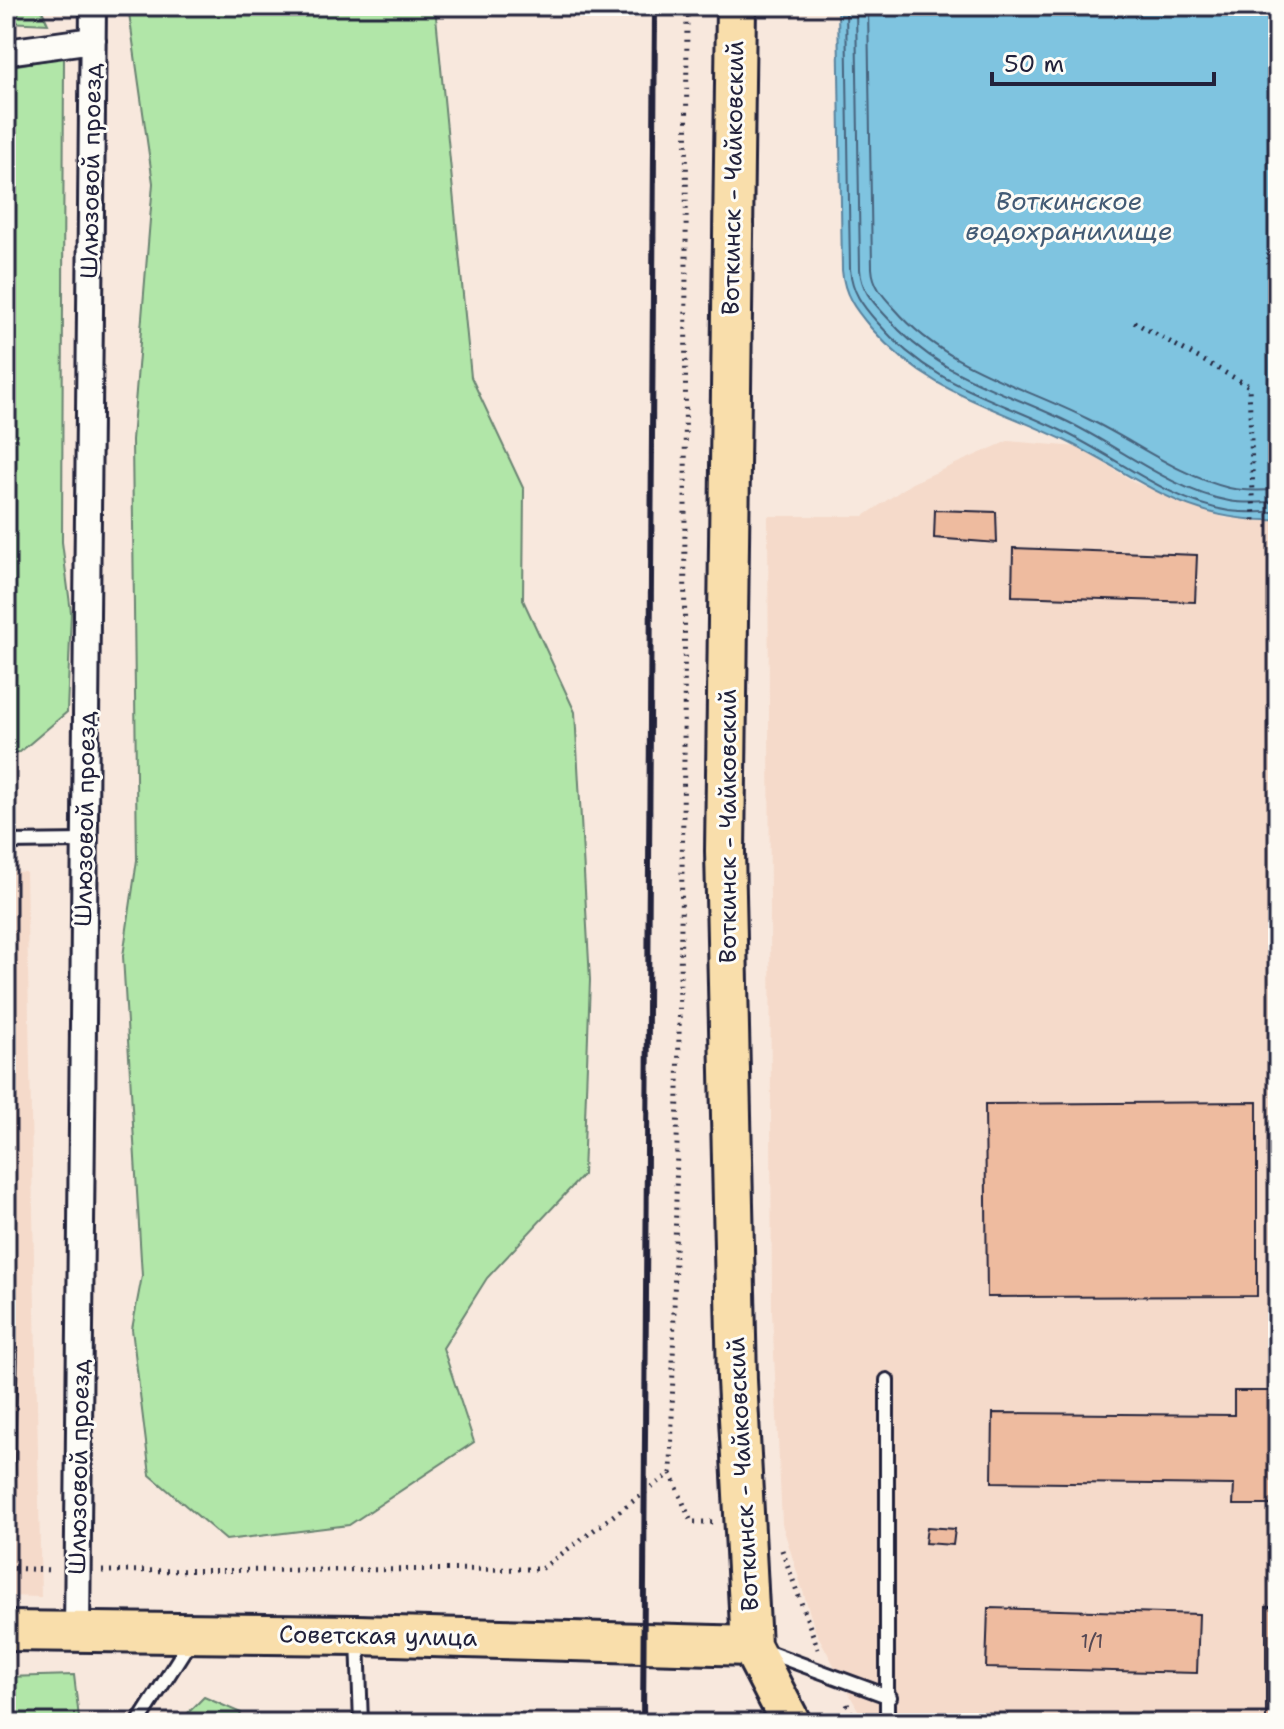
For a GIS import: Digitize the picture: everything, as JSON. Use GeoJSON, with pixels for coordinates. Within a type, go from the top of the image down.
{"type":"FeatureCollection","features":[{"type":"Feature","properties":{"kind":"main road","name":"Воткинск - Чайковский"},"geometry":{"type":"LineString","coordinates":[[736,6],[725,851],[737,1380],[751,1646]]}},
{"type":"Feature","properties":{"kind":"main road","name":"Советская улица"},"geometry":{"type":"LineString","coordinates":[[6,1631],[358,1635],[751,1646]]}},
{"type":"Feature","properties":{"kind":"main road"},"geometry":{"type":"LineString","coordinates":[[751,1646],[791,1723]]}},
{"type":"Feature","properties":{"kind":"street","name":"Шлюзовой проезд"},"geometry":{"type":"LineString","coordinates":[[77,1632],[93,6]]}},
{"type":"Feature","properties":{"kind":"street"},"geometry":{"type":"LineString","coordinates":[[6,52],[93,40]]}},
{"type":"Feature","properties":{"kind":"lane"},"geometry":{"type":"LineString","coordinates":[[6,842],[85,841]]}},
{"type":"Feature","properties":{"kind":"lane"},"geometry":{"type":"LineString","coordinates":[[887,1380],[890,1697],[887,1723]]}},
{"type":"Feature","properties":{"kind":"lane"},"geometry":{"type":"LineString","coordinates":[[138,1723],[195,1633]]}},
{"type":"Feature","properties":{"kind":"lane"},"geometry":{"type":"LineString","coordinates":[[358,1635],[361,1723]]}},
{"type":"Feature","properties":{"kind":"lane"},"geometry":{"type":"LineString","coordinates":[[751,1646],[890,1697]]}},
{"type":"Feature","properties":{"kind":"path"},"geometry":{"type":"LineString","coordinates":[[6,1568],[78,1571],[541,1569],[671,1473],[685,744],[687,6]]}},
{"type":"Feature","properties":{"kind":"path"},"geometry":{"type":"LineString","coordinates":[[1134,322],[1249,386],[1254,521]]}},
{"type":"Feature","properties":{"kind":"shaded area"},"geometry":{"type":"Polygon","coordinates":[[[1008,441],[1078,447],[1136,483],[1225,518],[1278,520],[1278,1723],[1141,1723],[1128,1714],[1050,1723],[865,1723],[815,1630],[782,1524],[772,1312],[768,516],[864,516],[912,483],[1008,441]]]}},
{"type":"Feature","properties":{"kind":"shaded area"},"geometry":{"type":"Polygon","coordinates":[[[6,871],[26,872],[41,1597],[6,1596],[6,871]]]}},
{"type":"Feature","properties":{"kind":"green space"},"geometry":{"type":"Polygon","coordinates":[[[6,6],[40,6],[48,24],[6,22],[6,6]]]}},
{"type":"Feature","properties":{"kind":"green space"},"geometry":{"type":"Polygon","coordinates":[[[128,6],[435,6],[471,377],[524,490],[523,600],[575,712],[590,980],[583,1175],[487,1278],[443,1348],[474,1442],[349,1525],[226,1540],[150,1475],[132,1329],[142,1276],[123,956],[137,860],[132,440],[153,183],[128,6]]]}},
{"type":"Feature","properties":{"kind":"green space"},"geometry":{"type":"Polygon","coordinates":[[[64,57],[62,542],[71,612],[67,712],[20,752],[6,753],[6,67],[64,57]]]}},
{"type":"Feature","properties":{"kind":"green space"},"geometry":{"type":"Polygon","coordinates":[[[74,1675],[79,1718],[73,1723],[6,1723],[6,1677],[74,1675]]]}},
{"type":"Feature","properties":{"kind":"green space"},"geometry":{"type":"Polygon","coordinates":[[[204,1697],[241,1713],[238,1723],[178,1723],[204,1697]]]}},
{"type":"Feature","properties":{"kind":"green space"},"geometry":{"type":"Polygon","coordinates":[[[1128,1714],[1141,1723],[1050,1723],[1056,1721],[1128,1714]]]}},
{"type":"Feature","properties":{"kind":"water","name":"Воткинское водохранилище"},"geometry":{"type":"Polygon","coordinates":[[[838,6],[1278,6],[1278,520],[1217,514],[1165,495],[1064,440],[938,383],[893,350],[871,328],[851,301],[842,270],[838,6]]]}},
{"type":"Feature","properties":{"kind":"building"},"geometry":{"type":"Polygon","coordinates":[[[935,510],[996,512],[997,543],[934,538],[935,510]]]}},
{"type":"Feature","properties":{"kind":"building"},"geometry":{"type":"Polygon","coordinates":[[[1013,548],[1197,555],[1195,602],[1012,596],[1013,548]]]}},
{"type":"Feature","properties":{"kind":"building"},"geometry":{"type":"Polygon","coordinates":[[[1257,1102],[1257,1296],[987,1297],[985,1104],[1257,1102]]]}},
{"type":"Feature","properties":{"kind":"building"},"geometry":{"type":"Polygon","coordinates":[[[6,1348],[18,1348],[14,1502],[6,1502],[6,1348]]]}},
{"type":"Feature","properties":{"kind":"building"},"geometry":{"type":"Polygon","coordinates":[[[1234,1391],[1276,1391],[1275,1505],[1233,1505],[1234,1485],[992,1482],[993,1413],[1234,1415],[1234,1391]]]}},
{"type":"Feature","properties":{"kind":"building"},"geometry":{"type":"Polygon","coordinates":[[[927,1527],[955,1529],[953,1545],[925,1543],[927,1527]]]}},
{"type":"Feature","properties":{"kind":"building"},"geometry":{"type":"Polygon","coordinates":[[[1266,1607],[1278,1607],[1278,1723],[1266,1723],[1266,1607]]]}},
{"type":"Feature","properties":{"kind":"building"},"geometry":{"type":"Polygon","coordinates":[[[988,1608],[1199,1614],[1197,1673],[986,1668],[988,1608]]]}},
{"type":"Feature","properties":{"kind":"building"},"geometry":{"type":"Polygon","coordinates":[[[424,1717],[467,1722],[467,1723],[424,1723],[424,1717]]]}},
{"type":"Feature","properties":{"kind":"railway"},"geometry":{"type":"LineString","coordinates":[[643,1723],[655,6]]}}]}
